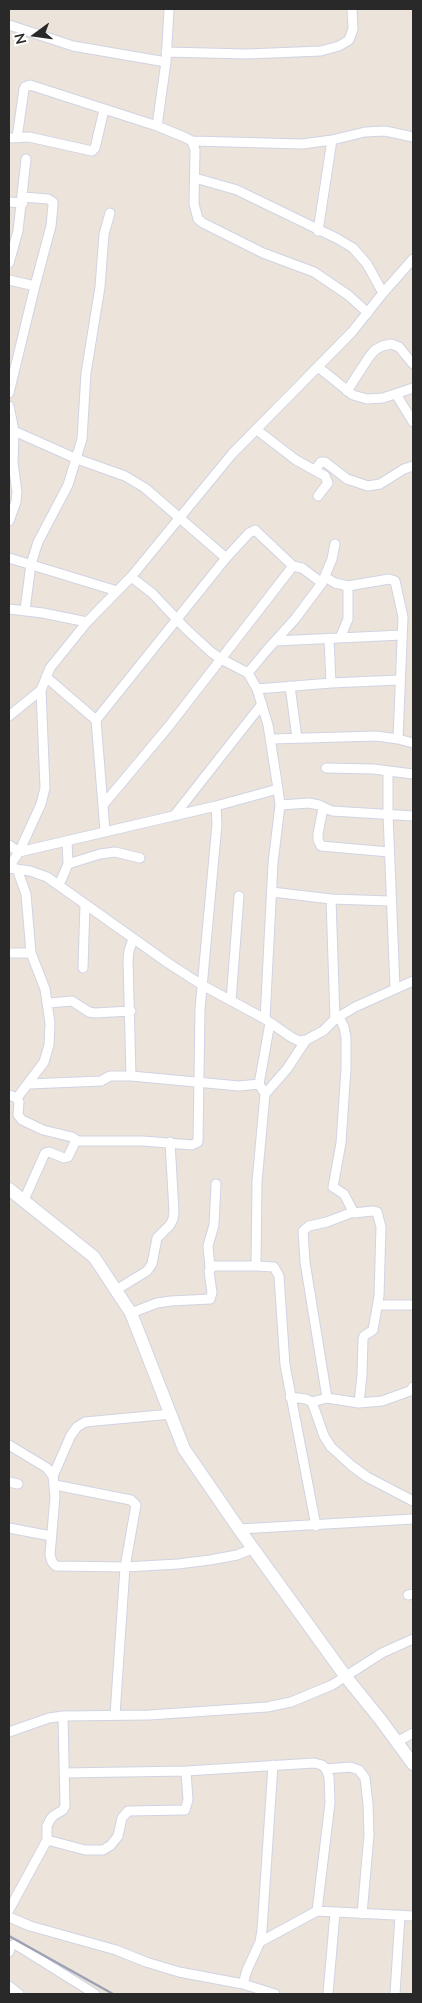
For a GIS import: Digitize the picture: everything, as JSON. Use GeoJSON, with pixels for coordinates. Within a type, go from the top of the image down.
{"type":"FeatureCollection","features":[{"type":"Feature","properties":{"kind":"main road"},"geometry":{"type":"LineString","coordinates":[[9,1189],[94,1257],[131,1313],[184,1448],[252,1549],[346,1678],[413,1764]]}},
{"type":"Feature","properties":{"kind":"street"},"geometry":{"type":"LineString","coordinates":[[157,126],[166,57],[169,9]]}},
{"type":"Feature","properties":{"kind":"street"},"geometry":{"type":"LineString","coordinates":[[9,25],[73,46],[166,57],[321,51],[339,46],[349,40],[353,29],[352,9]]}},
{"type":"Feature","properties":{"kind":"street"},"geometry":{"type":"LineString","coordinates":[[104,110],[94,151],[29,137],[13,138],[24,89],[27,86],[157,126],[192,141],[302,144],[332,140],[365,132],[385,132],[413,137]]}},
{"type":"Feature","properties":{"kind":"street"},"geometry":{"type":"LineString","coordinates":[[318,231],[332,140]]}},
{"type":"Feature","properties":{"kind":"street"},"geometry":{"type":"LineString","coordinates":[[192,141],[195,150],[195,212],[198,219],[263,253],[314,272],[348,295],[368,313]]}},
{"type":"Feature","properties":{"kind":"street"},"geometry":{"type":"LineString","coordinates":[[9,263],[14,230],[23,200],[26,159]]}},
{"type":"Feature","properties":{"kind":"street"},"geometry":{"type":"LineString","coordinates":[[195,178],[237,190],[353,248],[367,264],[383,293]]}},
{"type":"Feature","properties":{"kind":"street"},"geometry":{"type":"LineString","coordinates":[[9,202],[48,199],[53,202],[51,226],[34,286],[9,393]]}},
{"type":"Feature","properties":{"kind":"street"},"geometry":{"type":"LineString","coordinates":[[25,610],[31,564],[38,542],[68,485],[82,439],[86,373],[100,287],[104,234],[110,213]]}},
{"type":"Feature","properties":{"kind":"street"},"geometry":{"type":"LineString","coordinates":[[11,868],[41,804],[46,788],[41,690],[50,668],[86,622],[131,577],[232,454],[318,367],[368,313],[413,259]]}},
{"type":"Feature","properties":{"kind":"street"},"geometry":{"type":"LineString","coordinates":[[9,280],[34,286]]}},
{"type":"Feature","properties":{"kind":"street"},"geometry":{"type":"LineString","coordinates":[[347,390],[369,357],[382,346],[391,344],[399,347],[413,364]]}},
{"type":"Feature","properties":{"kind":"street"},"geometry":{"type":"LineString","coordinates":[[318,367],[353,395],[367,399],[383,398],[413,388]]}},
{"type":"Feature","properties":{"kind":"street"},"geometry":{"type":"LineString","coordinates":[[396,394],[413,422]]}},
{"type":"Feature","properties":{"kind":"street"},"geometry":{"type":"LineString","coordinates":[[9,406],[14,431],[13,463],[16,502],[9,522]]}},
{"type":"Feature","properties":{"kind":"street"},"geometry":{"type":"LineString","coordinates":[[257,430],[296,460],[315,470],[328,480],[327,486],[318,496]]}},
{"type":"Feature","properties":{"kind":"street"},"geometry":{"type":"LineString","coordinates":[[14,431],[77,459],[125,476],[145,488],[226,558]]}},
{"type":"Feature","properties":{"kind":"street"},"geometry":{"type":"LineString","coordinates":[[315,470],[321,462],[325,462],[347,480],[368,486],[380,484],[404,469],[413,466]]}},
{"type":"Feature","properties":{"kind":"street"},"geometry":{"type":"LineString","coordinates":[[106,831],[96,720],[226,558],[249,533],[255,530],[293,566],[302,568],[323,580],[348,586],[394,579],[402,608],[398,739]]}},
{"type":"Feature","properties":{"kind":"street"},"geometry":{"type":"LineString","coordinates":[[248,673],[296,619],[323,580],[332,559],[335,544]]}},
{"type":"Feature","properties":{"kind":"street"},"geometry":{"type":"LineString","coordinates":[[9,558],[117,591]]}},
{"type":"Feature","properties":{"kind":"street"},"geometry":{"type":"LineString","coordinates":[[103,805],[221,659],[293,566]]}},
{"type":"Feature","properties":{"kind":"street"},"geometry":{"type":"LineString","coordinates":[[131,577],[152,593],[186,629],[221,659],[248,673],[257,689],[272,739],[280,805],[272,892],[267,1021],[259,1084],[265,1094]]}},
{"type":"Feature","properties":{"kind":"street"},"geometry":{"type":"LineString","coordinates":[[340,638],[348,619],[348,586]]}},
{"type":"Feature","properties":{"kind":"street"},"geometry":{"type":"LineString","coordinates":[[9,609],[25,610],[86,622]]}},
{"type":"Feature","properties":{"kind":"street"},"geometry":{"type":"LineString","coordinates":[[275,641],[402,635]]}},
{"type":"Feature","properties":{"kind":"street"},"geometry":{"type":"LineString","coordinates":[[329,639],[331,683]]}},
{"type":"Feature","properties":{"kind":"street"},"geometry":{"type":"LineString","coordinates":[[46,677],[96,720]]}},
{"type":"Feature","properties":{"kind":"street"},"geometry":{"type":"LineString","coordinates":[[257,689],[399,680]]}},
{"type":"Feature","properties":{"kind":"street"},"geometry":{"type":"LineString","coordinates":[[290,686],[297,738]]}},
{"type":"Feature","properties":{"kind":"street"},"geometry":{"type":"LineString","coordinates":[[9,716],[41,690]]}},
{"type":"Feature","properties":{"kind":"street"},"geometry":{"type":"LineString","coordinates":[[174,816],[262,704]]}},
{"type":"Feature","properties":{"kind":"street"},"geometry":{"type":"LineString","coordinates":[[272,739],[349,735],[398,739],[413,743]]}},
{"type":"Feature","properties":{"kind":"street"},"geometry":{"type":"LineString","coordinates":[[326,768],[413,774]]}},
{"type":"Feature","properties":{"kind":"street"},"geometry":{"type":"LineString","coordinates":[[388,771],[390,901],[395,988]]}},
{"type":"Feature","properties":{"kind":"street"},"geometry":{"type":"LineString","coordinates":[[19,852],[216,806],[278,789]]}},
{"type":"Feature","properties":{"kind":"street"},"geometry":{"type":"LineString","coordinates":[[280,805],[309,803],[332,812],[413,816]]}},
{"type":"Feature","properties":{"kind":"street"},"geometry":{"type":"LineString","coordinates":[[11,868],[26,894],[31,953],[41,975],[49,1003],[49,1045],[44,1062],[29,1084],[13,1097],[19,1102],[18,1116],[22,1120],[43,1130],[72,1137],[78,1141],[170,1142],[192,1145],[198,1142],[202,985],[216,806]]}},
{"type":"Feature","properties":{"kind":"street"},"geometry":{"type":"LineString","coordinates":[[323,808],[318,834],[321,846],[389,852]]}},
{"type":"Feature","properties":{"kind":"street"},"geometry":{"type":"LineString","coordinates":[[59,885],[68,864],[67,841]]}},
{"type":"Feature","properties":{"kind":"street"},"geometry":{"type":"LineString","coordinates":[[9,844],[19,852]]}},
{"type":"Feature","properties":{"kind":"street"},"geometry":{"type":"LineString","coordinates":[[68,864],[84,858],[115,852],[140,858]]}},
{"type":"Feature","properties":{"kind":"street"},"geometry":{"type":"LineString","coordinates":[[11,868],[47,877],[133,939],[202,985],[299,1041],[306,1040],[323,1031],[337,1018],[355,1006],[413,981]]}},
{"type":"Feature","properties":{"kind":"street"},"geometry":{"type":"LineString","coordinates":[[272,892],[331,899],[390,901]]}},
{"type":"Feature","properties":{"kind":"street"},"geometry":{"type":"LineString","coordinates":[[231,1001],[239,896]]}},
{"type":"Feature","properties":{"kind":"street"},"geometry":{"type":"LineString","coordinates":[[331,899],[337,1018],[344,1027],[346,1038],[341,1143],[334,1187],[344,1194],[353,1212]]}},
{"type":"Feature","properties":{"kind":"street"},"geometry":{"type":"LineString","coordinates":[[83,968],[85,904]]}},
{"type":"Feature","properties":{"kind":"street"},"geometry":{"type":"LineString","coordinates":[[131,1076],[131,1010],[128,960],[133,939]]}},
{"type":"Feature","properties":{"kind":"street"},"geometry":{"type":"LineString","coordinates":[[9,953],[31,953]]}},
{"type":"Feature","properties":{"kind":"street"},"geometry":{"type":"LineString","coordinates":[[49,1003],[72,1001],[88,1012],[95,1013],[131,1010]]}},
{"type":"Feature","properties":{"kind":"street"},"geometry":{"type":"LineString","coordinates":[[256,1266],[257,1182],[265,1094],[287,1069],[306,1040]]}},
{"type":"Feature","properties":{"kind":"street"},"geometry":{"type":"LineString","coordinates":[[29,1084],[101,1081],[110,1076],[131,1076],[239,1086],[259,1084]]}},
{"type":"Feature","properties":{"kind":"street"},"geometry":{"type":"LineString","coordinates":[[24,1200],[45,1153],[49,1152],[64,1158],[68,1157],[73,1145],[78,1141]]}},
{"type":"Feature","properties":{"kind":"street"},"geometry":{"type":"LineString","coordinates":[[116,1290],[152,1264],[157,1238],[170,1225],[173,1219],[170,1142]]}},
{"type":"Feature","properties":{"kind":"street"},"geometry":{"type":"LineString","coordinates":[[131,1313],[142,1308],[171,1301],[210,1299],[212,1293],[208,1246],[214,1225],[216,1184]]}},
{"type":"Feature","properties":{"kind":"street"},"geometry":{"type":"LineString","coordinates":[[327,1398],[306,1271],[303,1231],[309,1226],[327,1222],[353,1212],[372,1211],[377,1212],[379,1217],[381,1280],[373,1330],[364,1336],[363,1339],[359,1403]]}},
{"type":"Feature","properties":{"kind":"street"},"geometry":{"type":"LineString","coordinates":[[210,1268],[216,1266],[256,1266],[274,1267],[277,1270],[284,1355],[290,1398],[316,1526]]}},
{"type":"Feature","properties":{"kind":"street"},"geometry":{"type":"LineString","coordinates":[[378,1305],[413,1305]]}},
{"type":"Feature","properties":{"kind":"street"},"geometry":{"type":"LineString","coordinates":[[290,1398],[306,1399],[312,1402],[327,1398],[359,1403],[382,1401],[410,1391],[413,1387]]}},
{"type":"Feature","properties":{"kind":"street"},"geometry":{"type":"LineString","coordinates":[[312,1402],[324,1436],[332,1447],[367,1477],[413,1501]]}},
{"type":"Feature","properties":{"kind":"street"},"geometry":{"type":"LineString","coordinates":[[171,1414],[85,1422],[76,1427],[71,1435],[54,1481],[50,1555],[52,1562],[56,1566],[126,1567],[178,1564],[237,1555],[252,1549]]}},
{"type":"Feature","properties":{"kind":"street"},"geometry":{"type":"LineString","coordinates":[[9,1445],[47,1468],[54,1481],[135,1501],[136,1508],[126,1567],[115,1715]]}},
{"type":"Feature","properties":{"kind":"street"},"geometry":{"type":"LineString","coordinates":[[238,1529],[413,1519]]}},
{"type":"Feature","properties":{"kind":"street"},"geometry":{"type":"LineString","coordinates":[[9,1528],[51,1536]]}},
{"type":"Feature","properties":{"kind":"street"},"geometry":{"type":"LineString","coordinates":[[9,1732],[49,1718],[62,1716],[149,1715],[267,1707],[291,1702],[346,1678],[382,1653],[413,1639]]}},
{"type":"Feature","properties":{"kind":"street"},"geometry":{"type":"LineString","coordinates":[[9,1910],[47,1840],[47,1826],[50,1820],[63,1810],[65,1806],[62,1716]]}},
{"type":"Feature","properties":{"kind":"street"},"geometry":{"type":"LineString","coordinates":[[397,1742],[413,1733]]}},
{"type":"Feature","properties":{"kind":"street"},"geometry":{"type":"LineString","coordinates":[[64,1773],[186,1771],[314,1763],[322,1765],[326,1769],[330,1788],[330,1803],[317,1911]]}},
{"type":"Feature","properties":{"kind":"street"},"geometry":{"type":"LineString","coordinates":[[243,1984],[247,1970],[260,1942],[273,1765]]}},
{"type":"Feature","properties":{"kind":"street"},"geometry":{"type":"LineString","coordinates":[[326,1769],[350,1767],[359,1770],[365,1778],[369,1835],[362,1914]]}},
{"type":"Feature","properties":{"kind":"street"},"geometry":{"type":"LineString","coordinates":[[47,1840],[85,1850],[103,1850],[111,1845],[118,1836],[122,1818],[128,1811],[184,1810],[188,1800],[186,1771]]}},
{"type":"Feature","properties":{"kind":"street"},"geometry":{"type":"LineString","coordinates":[[260,1942],[317,1911],[413,1916]]}},
{"type":"Feature","properties":{"kind":"street"},"geometry":{"type":"LineString","coordinates":[[328,1994],[335,1912]]}},
{"type":"Feature","properties":{"kind":"street"},"geometry":{"type":"LineString","coordinates":[[395,1994],[400,1915]]}},
{"type":"Feature","properties":{"kind":"street"},"geometry":{"type":"LineString","coordinates":[[9,1916],[43,1930],[116,1950],[178,1972],[243,1984],[275,1994]]}},
{"type":"Feature","properties":{"kind":"street"},"geometry":{"type":"LineString","coordinates":[[9,1952],[10,1946],[15,1944],[95,1994]]}},
{"type":"Feature","properties":{"kind":"street"},"geometry":{"type":"LineString","coordinates":[[9,1986],[19,1994]]}},
{"type":"Feature","properties":{"kind":"railway"},"geometry":{"type":"LineString","coordinates":[[9,1936],[113,1994]]}}]}
